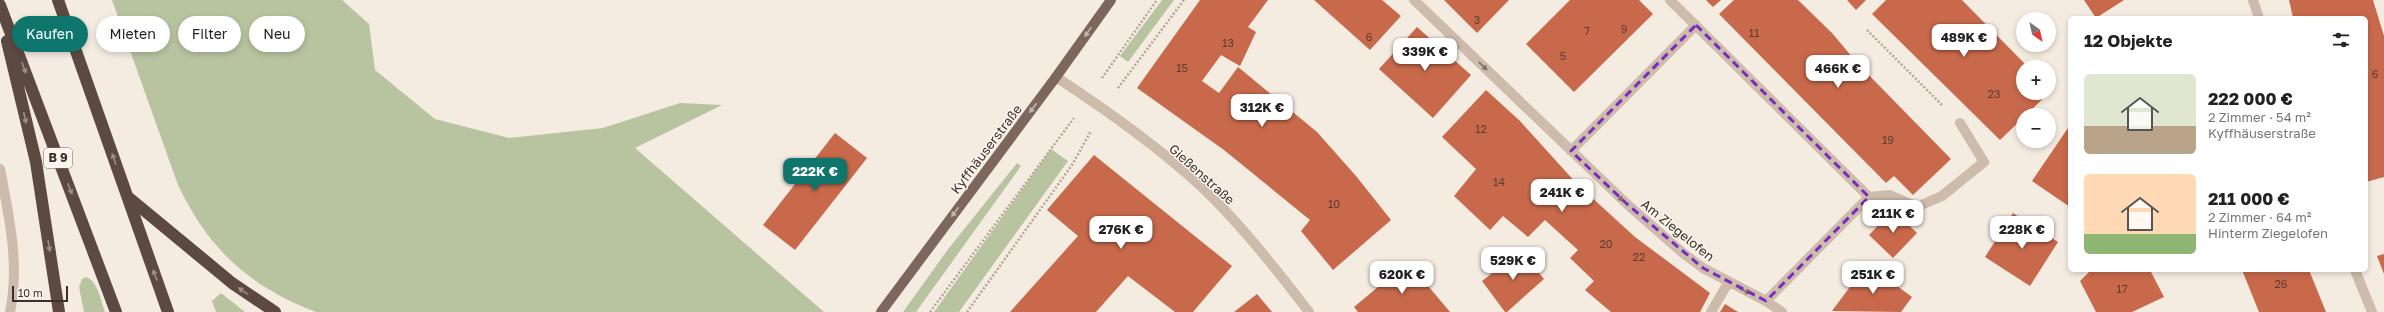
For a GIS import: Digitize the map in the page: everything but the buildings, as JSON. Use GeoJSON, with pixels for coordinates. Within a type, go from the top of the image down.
{"type":"FeatureCollection","features":[{"type":"Feature","properties":{"kind":"highway"},"geometry":{"type":"LineString","coordinates":[[58,0],[168,312]]}},
{"type":"Feature","properties":{"kind":"highway","name":"B 9"},"geometry":{"type":"LineString","coordinates":[[0,5],[116,312]]}},
{"type":"Feature","properties":{"kind":"highway"},"geometry":{"type":"LineString","coordinates":[[0,12],[36,162],[59,312]]}},
{"type":"Feature","properties":{"kind":"highway"},"geometry":{"type":"LineString","coordinates":[[127,196],[232,283],[275,312]]}},
{"type":"Feature","properties":{"kind":"main road","name":"Kyffhäuserstraße"},"geometry":{"type":"LineString","coordinates":[[881,312],[1056,77],[1110,0]]}},
{"type":"Feature","properties":{"kind":"street","name":"Am Ziegelofen"},"geometry":{"type":"LineString","coordinates":[[1414,0],[1626,204],[1684,254],[1703,268],[1728,283],[1766,301],[1782,312]]}},
{"type":"Feature","properties":{"kind":"street"},"geometry":{"type":"LineString","coordinates":[[1670,0],[1869,197]]}},
{"type":"Feature","properties":{"kind":"street"},"geometry":{"type":"LineString","coordinates":[[2253,0],[2258,16]]}},
{"type":"Feature","properties":{"kind":"street"},"geometry":{"type":"LineString","coordinates":[[1571,151],[1696,25]]}},
{"type":"Feature","properties":{"kind":"street","name":"Gießenstraße"},"geometry":{"type":"LineString","coordinates":[[1056,77],[1104,108],[1204,189],[1255,243],[1309,312]]}},
{"type":"Feature","properties":{"kind":"street"},"geometry":{"type":"LineString","coordinates":[[1766,301],[1869,197],[1890,195],[1918,207],[1942,196],[1984,162],[1960,123]]}},
{"type":"Feature","properties":{"kind":"street"},"geometry":{"type":"LineString","coordinates":[[0,169],[14,254],[14,280],[10,312]]}},
{"type":"Feature","properties":{"kind":"street"},"geometry":{"type":"LineString","coordinates":[[2356,272],[2372,312]]}},
{"type":"Feature","properties":{"kind":"street"},"geometry":{"type":"LineString","coordinates":[[1710,312],[1728,283]]}},
{"type":"Feature","properties":{"kind":"path"},"geometry":{"type":"LineString","coordinates":[[930,312],[1088,98],[1157,0]]}},
{"type":"Feature","properties":{"kind":"path"},"geometry":{"type":"LineString","coordinates":[[968,312],[1072,165],[1104,108],[1184,0]]}},
{"type":"Feature","properties":{"kind":"path"},"geometry":{"type":"LineString","coordinates":[[1867,30],[1960,123]]}},
{"type":"Feature","properties":{"kind":"highlighted area"},"geometry":{"type":"Polygon","coordinates":[[[1696,25],[1869,197],[1766,301],[1703,268],[1627,204],[1571,151],[1696,25]]]}},
{"type":"Feature","properties":{"kind":"green space"},"geometry":{"type":"Polygon","coordinates":[[[112,0],[342,0],[369,24],[375,70],[435,119],[509,138],[603,128],[680,103],[722,105],[635,148],[824,312],[316,312],[292,302],[251,278],[218,247],[203,229],[178,185],[131,52],[170,52],[170,16],[118,16],[112,0]]]}},
{"type":"Feature","properties":{"kind":"green space"},"geometry":{"type":"Polygon","coordinates":[[[1162,0],[1174,0],[1128,62],[1120,56],[1162,0]]]}},
{"type":"Feature","properties":{"kind":"green space"},"geometry":{"type":"Polygon","coordinates":[[[1051,149],[1068,161],[959,312],[934,312],[1051,149]]]}},
{"type":"Feature","properties":{"kind":"green space"},"geometry":{"type":"Polygon","coordinates":[[[1017,163],[1021,166],[916,312],[903,312],[949,248],[1017,163]]]}},
{"type":"Feature","properties":{"kind":"green space"},"geometry":{"type":"Polygon","coordinates":[[[86,277],[90,279],[96,287],[105,312],[84,312],[79,287],[82,279],[86,277]]]}},
{"type":"Feature","properties":{"kind":"green space"},"geometry":{"type":"Polygon","coordinates":[[[221,293],[245,312],[216,312],[212,301],[221,293]]]}}]}
